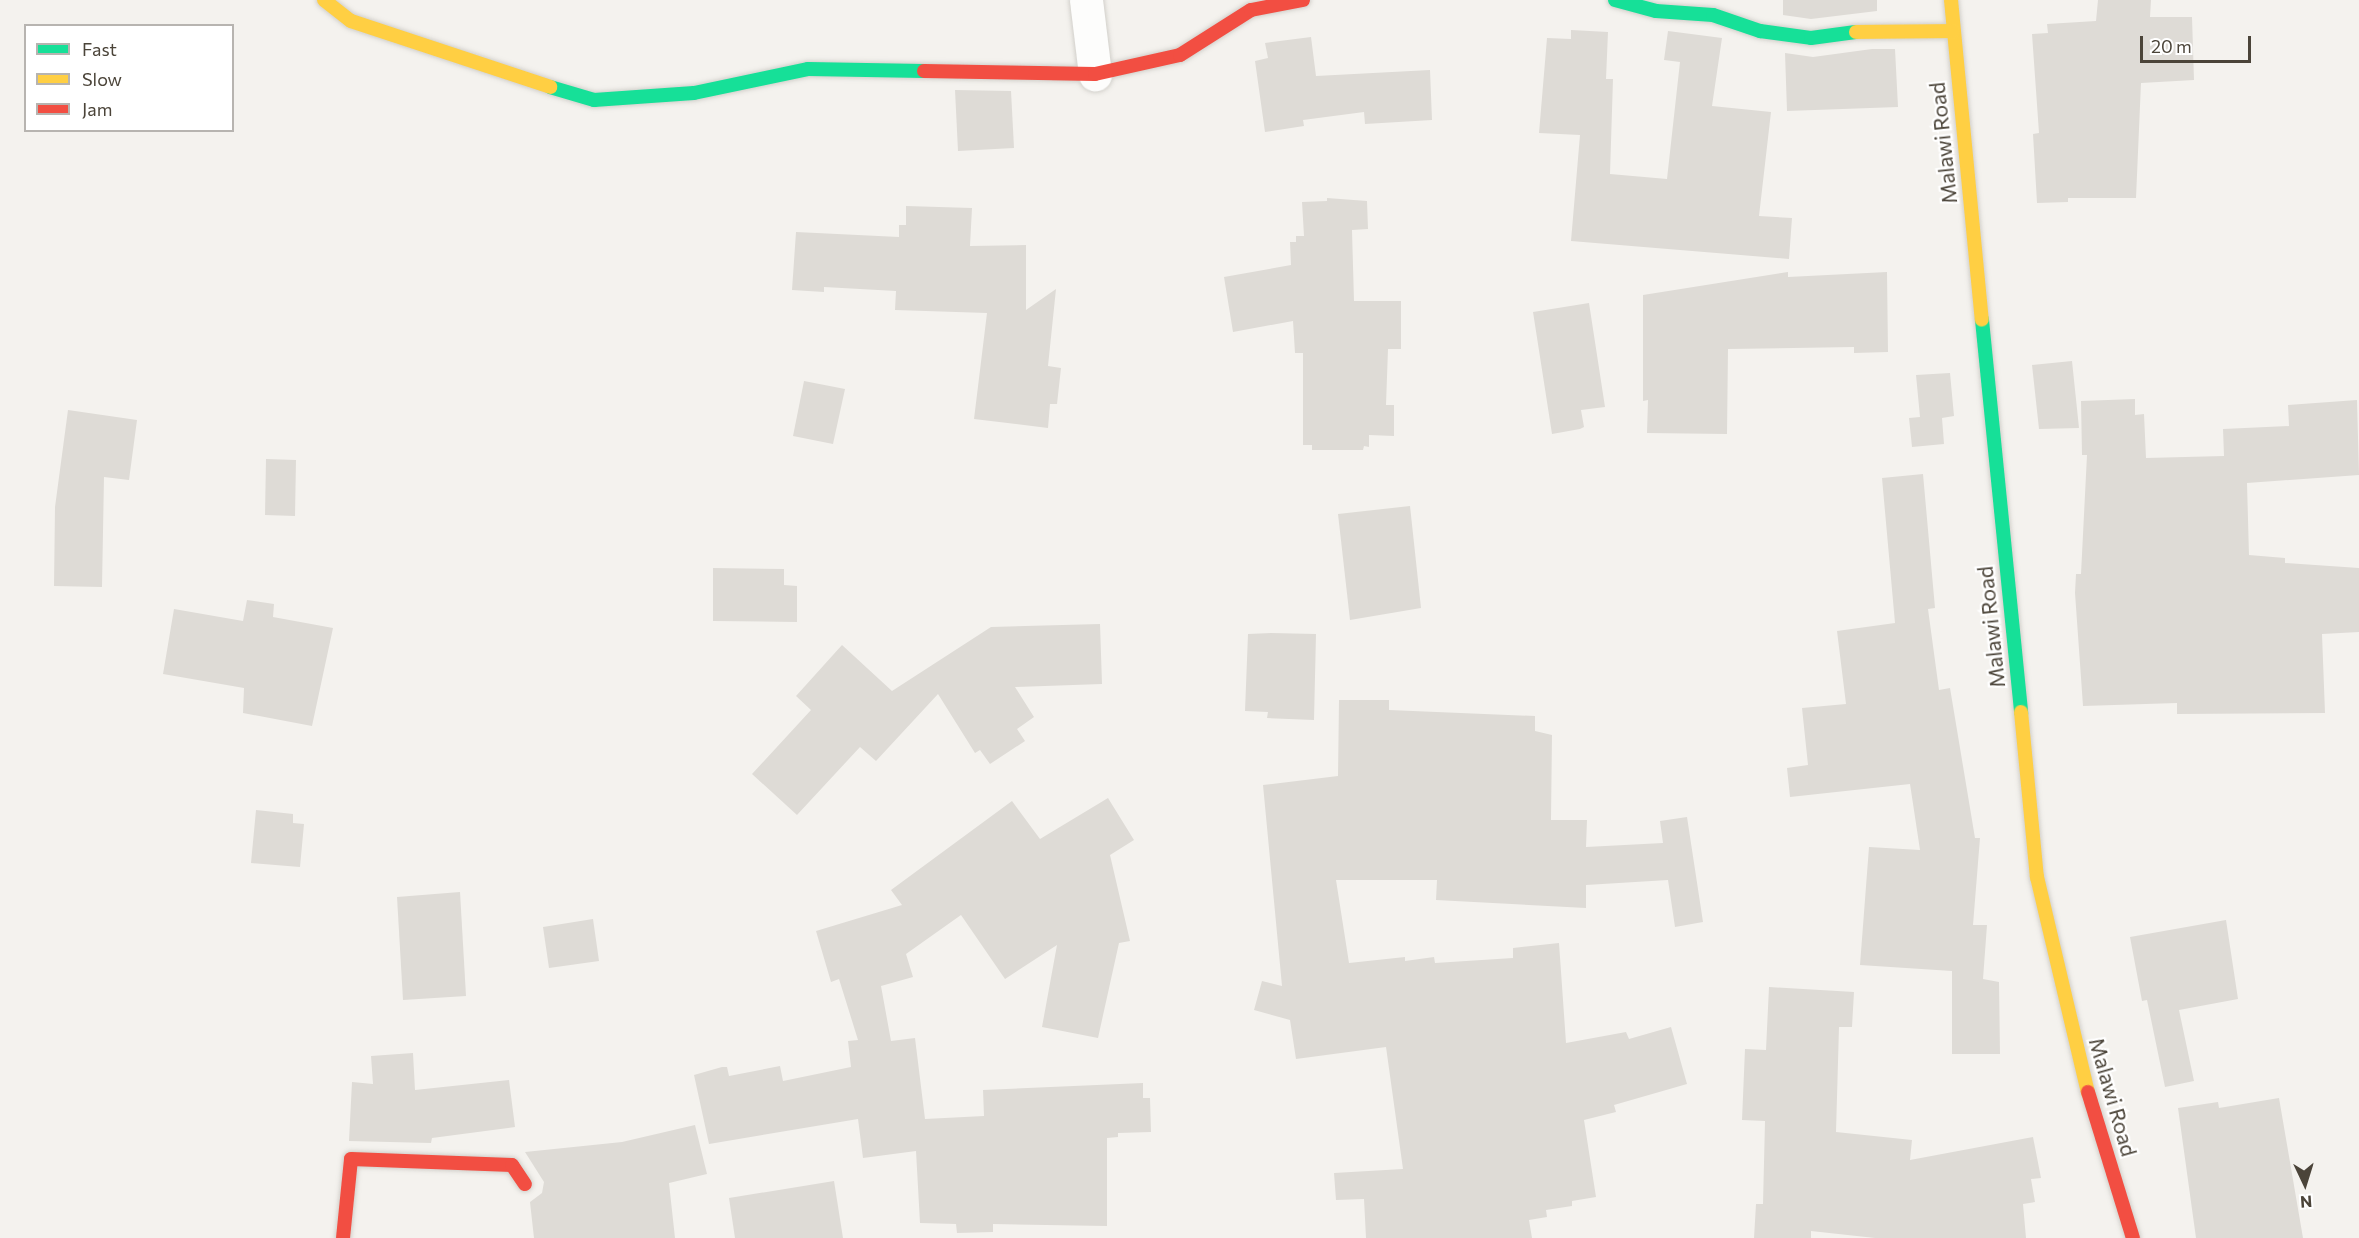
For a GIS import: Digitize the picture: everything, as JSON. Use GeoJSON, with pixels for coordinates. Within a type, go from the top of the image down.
{"type":"FeatureCollection","features":[{"type":"Feature","properties":{"kind":"street"},"geometry":{"type":"LineString","coordinates":[[324,0],[351,21],[493,70],[594,100],[694,93],[808,69],[1095,74],[1180,55],[1251,10],[1303,0]]}},
{"type":"Feature","properties":{"kind":"street"},"geometry":{"type":"LineString","coordinates":[[1086,0],[1095,74]]}},
{"type":"Feature","properties":{"kind":"street"},"geometry":{"type":"LineString","coordinates":[[1616,0],[1656,11],[1713,15],[1760,31],[1810,38],[1871,30],[1953,31]]}},
{"type":"Feature","properties":{"kind":"street","name":"Malawi Road"},"geometry":{"type":"LineString","coordinates":[[1951,0],[2037,878],[2080,1065],[2133,1238]]}},
{"type":"Feature","properties":{"kind":"street"},"geometry":{"type":"LineString","coordinates":[[343,1238],[351,1159],[512,1165],[525,1184]]}},
{"type":"Feature","properties":{"kind":"building"},"geometry":{"type":"Polygon","coordinates":[[[1783,0],[1877,0],[1877,11],[1811,19],[1783,15],[1783,0]]]}},
{"type":"Feature","properties":{"kind":"building"},"geometry":{"type":"Polygon","coordinates":[[[2098,0],[2151,0],[2150,17],[2192,17],[2194,80],[2141,83],[2136,198],[2068,198],[2068,202],[2037,203],[2033,134],[2039,133],[2032,34],[2048,33],[2047,24],[2096,21],[2098,0]]]}},
{"type":"Feature","properties":{"kind":"building"},"geometry":{"type":"Polygon","coordinates":[[[1571,30],[1608,32],[1606,79],[1613,79],[1610,174],[1667,179],[1680,62],[1664,60],[1668,31],[1722,38],[1712,106],[1771,112],[1759,216],[1792,218],[1789,259],[1571,241],[1580,135],[1539,133],[1547,38],[1571,39],[1571,30]]]}},
{"type":"Feature","properties":{"kind":"building"},"geometry":{"type":"Polygon","coordinates":[[[1311,37],[1316,76],[1430,70],[1432,120],[1365,124],[1364,112],[1303,120],[1304,126],[1265,132],[1255,61],[1268,58],[1265,43],[1311,37]]]}},
{"type":"Feature","properties":{"kind":"building"},"geometry":{"type":"Polygon","coordinates":[[[1872,49],[1895,49],[1898,107],[1787,111],[1785,53],[1813,57],[1872,49]]]}},
{"type":"Feature","properties":{"kind":"building"},"geometry":{"type":"Polygon","coordinates":[[[955,90],[1011,91],[1014,148],[958,151],[955,90]]]}},
{"type":"Feature","properties":{"kind":"building"},"geometry":{"type":"Polygon","coordinates":[[[1327,198],[1367,201],[1368,229],[1352,230],[1354,301],[1401,301],[1401,349],[1388,349],[1386,405],[1394,405],[1394,436],[1369,435],[1369,447],[1364,446],[1363,450],[1312,450],[1312,445],[1303,445],[1303,353],[1295,353],[1293,321],[1233,332],[1224,277],[1291,265],[1290,242],[1296,242],[1296,236],[1304,236],[1302,202],[1327,201],[1327,198]]]}},
{"type":"Feature","properties":{"kind":"building"},"geometry":{"type":"Polygon","coordinates":[[[906,206],[972,208],[970,246],[1026,245],[1026,310],[1056,289],[1048,366],[1061,368],[1057,404],[1050,404],[1048,428],[974,419],[987,313],[895,310],[896,291],[824,287],[824,292],[792,290],[796,232],[899,237],[899,225],[906,225],[906,206]]]}},
{"type":"Feature","properties":{"kind":"building"},"geometry":{"type":"Polygon","coordinates":[[[1788,272],[1788,277],[1887,272],[1888,352],[1854,353],[1854,347],[1728,349],[1727,434],[1647,433],[1648,400],[1643,401],[1643,295],[1788,272]]]}},
{"type":"Feature","properties":{"kind":"building"},"geometry":{"type":"Polygon","coordinates":[[[1589,303],[1605,407],[1581,410],[1584,427],[1552,434],[1533,312],[1589,303]]]}},
{"type":"Feature","properties":{"kind":"building"},"geometry":{"type":"Polygon","coordinates":[[[2072,361],[2079,428],[2039,429],[2032,365],[2072,361]]]}},
{"type":"Feature","properties":{"kind":"building"},"geometry":{"type":"Polygon","coordinates":[[[1950,373],[1954,416],[1942,418],[1944,444],[1912,447],[1909,418],[1920,417],[1916,375],[1950,373]]]}},
{"type":"Feature","properties":{"kind":"building"},"geometry":{"type":"Polygon","coordinates":[[[804,381],[845,389],[833,444],[793,436],[804,381]]]}},
{"type":"Feature","properties":{"kind":"building"},"geometry":{"type":"Polygon","coordinates":[[[2135,399],[2135,415],[2144,414],[2146,458],[2224,456],[2223,429],[2289,426],[2288,405],[2357,400],[2359,475],[2247,483],[2249,555],[2285,558],[2285,563],[2359,568],[2359,632],[2322,634],[2325,713],[2177,714],[2177,703],[2083,706],[2075,593],[2076,574],[2081,574],[2087,455],[2082,455],[2081,401],[2135,399]]]}},
{"type":"Feature","properties":{"kind":"building"},"geometry":{"type":"Polygon","coordinates":[[[68,410],[137,420],[129,480],[104,477],[102,587],[54,586],[55,507],[68,410]]]}},
{"type":"Feature","properties":{"kind":"building"},"geometry":{"type":"Polygon","coordinates":[[[266,459],[296,460],[295,516],[265,515],[266,459]]]}},
{"type":"Feature","properties":{"kind":"building"},"geometry":{"type":"Polygon","coordinates":[[[1923,474],[1935,608],[1928,609],[1939,690],[1950,688],[1975,838],[1980,838],[1973,925],[1987,925],[1983,979],[1999,982],[2000,1054],[1952,1054],[1952,971],[1860,965],[1869,847],[1920,850],[1910,784],[1790,797],[1787,768],[1808,765],[1802,708],[1846,704],[1837,631],[1895,623],[1882,478],[1923,474]]]}},
{"type":"Feature","properties":{"kind":"building"},"geometry":{"type":"Polygon","coordinates":[[[1410,506],[1421,608],[1350,620],[1338,514],[1410,506]]]}},
{"type":"Feature","properties":{"kind":"building"},"geometry":{"type":"Polygon","coordinates":[[[713,568],[784,569],[784,585],[797,586],[797,622],[713,621],[713,568]]]}},
{"type":"Feature","properties":{"kind":"building"},"geometry":{"type":"Polygon","coordinates":[[[247,600],[274,604],[273,617],[333,628],[312,726],[243,713],[244,688],[163,674],[174,609],[243,621],[247,600]]]}},
{"type":"Feature","properties":{"kind":"building"},"geometry":{"type":"Polygon","coordinates":[[[1100,624],[1102,684],[1015,687],[1034,717],[1017,729],[1025,741],[990,764],[980,750],[975,753],[938,694],[876,761],[860,747],[797,815],[752,774],[811,710],[796,696],[842,645],[892,691],[991,627],[1100,624]]]}},
{"type":"Feature","properties":{"kind":"building"},"geometry":{"type":"Polygon","coordinates":[[[1248,634],[1316,634],[1314,720],[1267,718],[1268,712],[1245,711],[1248,634]]]}},
{"type":"Feature","properties":{"kind":"building"},"geometry":{"type":"Polygon","coordinates":[[[1339,700],[1389,700],[1389,710],[1535,716],[1535,731],[1552,735],[1551,820],[1587,820],[1586,847],[1663,843],[1660,821],[1687,817],[1703,922],[1675,927],[1668,880],[1586,885],[1586,908],[1436,900],[1437,880],[1336,880],[1349,963],[1405,957],[1405,961],[1434,957],[1435,963],[1513,958],[1513,948],[1559,943],[1566,1043],[1626,1032],[1629,1039],[1671,1027],[1687,1084],[1614,1105],[1616,1112],[1584,1120],[1596,1197],[1572,1201],[1572,1206],[1546,1210],[1547,1217],[1529,1220],[1532,1238],[1366,1238],[1364,1199],[1336,1200],[1334,1173],[1403,1169],[1386,1047],[1296,1059],[1290,1020],[1254,1010],[1262,981],[1282,986],[1263,785],[1338,776],[1339,700]]]}},
{"type":"Feature","properties":{"kind":"building"},"geometry":{"type":"Polygon","coordinates":[[[1108,798],[1134,840],[1110,855],[1130,941],[1119,943],[1098,1038],[1042,1027],[1057,945],[1005,979],[961,915],[906,954],[913,977],[881,986],[891,1041],[915,1038],[925,1119],[984,1116],[983,1090],[1143,1083],[1143,1098],[1150,1098],[1151,1132],[1118,1133],[1118,1137],[1107,1138],[1107,1226],[993,1224],[993,1232],[957,1233],[956,1224],[920,1223],[916,1151],[863,1158],[858,1119],[709,1144],[694,1075],[722,1067],[727,1067],[729,1076],[780,1066],[783,1081],[851,1067],[848,1041],[858,1040],[839,979],[831,982],[816,931],[902,905],[891,890],[1012,801],[1040,839],[1108,798]]]}},
{"type":"Feature","properties":{"kind":"building"},"geometry":{"type":"Polygon","coordinates":[[[256,810],[293,814],[293,823],[304,824],[300,867],[251,863],[256,810]]]}},
{"type":"Feature","properties":{"kind":"building"},"geometry":{"type":"Polygon","coordinates":[[[460,892],[466,996],[403,1000],[397,897],[460,892]]]}},
{"type":"Feature","properties":{"kind":"building"},"geometry":{"type":"Polygon","coordinates":[[[593,919],[599,961],[549,968],[543,927],[593,919]]]}},
{"type":"Feature","properties":{"kind":"building"},"geometry":{"type":"Polygon","coordinates":[[[2226,920],[2238,999],[2179,1010],[2194,1081],[2165,1087],[2147,1000],[2142,1001],[2130,937],[2226,920]]]}},
{"type":"Feature","properties":{"kind":"building"},"geometry":{"type":"Polygon","coordinates":[[[1769,987],[1854,992],[1852,1027],[1839,1027],[1836,1132],[1912,1140],[1910,1160],[2033,1137],[2041,1178],[2031,1179],[2035,1202],[2023,1204],[2026,1238],[1875,1238],[1811,1231],[1811,1238],[1754,1238],[1756,1204],[1763,1204],[1765,1121],[1742,1120],[1745,1049],[1766,1050],[1769,987]]]}},
{"type":"Feature","properties":{"kind":"building"},"geometry":{"type":"Polygon","coordinates":[[[413,1053],[415,1090],[509,1080],[515,1127],[432,1138],[431,1143],[349,1141],[352,1082],[373,1084],[371,1056],[413,1053]]]}},
{"type":"Feature","properties":{"kind":"building"},"geometry":{"type":"Polygon","coordinates":[[[2279,1098],[2303,1238],[2196,1238],[2178,1108],[2218,1102],[2219,1108],[2279,1098]]]}},
{"type":"Feature","properties":{"kind":"building"},"geometry":{"type":"Polygon","coordinates":[[[695,1125],[707,1174],[669,1183],[675,1238],[534,1238],[530,1202],[542,1193],[544,1182],[525,1152],[622,1142],[695,1125]]]}},
{"type":"Feature","properties":{"kind":"building"},"geometry":{"type":"Polygon","coordinates":[[[834,1181],[843,1238],[735,1238],[729,1198],[834,1181]]]}},
{"type":"Feature","properties":{"kind":"traffic: fast"},"geometry":{"type":"LineString","coordinates":[[1615,0],[1656,11],[1713,15],[1760,31],[1811,38],[1856,32]]}},
{"type":"Feature","properties":{"kind":"traffic: fast"},"geometry":{"type":"LineString","coordinates":[[550,87],[594,100],[694,93],[808,69],[924,71]]}},
{"type":"Feature","properties":{"kind":"traffic: fast"},"geometry":{"type":"LineString","coordinates":[[1982,320],[2021,712]]}},
{"type":"Feature","properties":{"kind":"traffic: slow"},"geometry":{"type":"LineString","coordinates":[[324,0],[351,21],[550,87]]}},
{"type":"Feature","properties":{"kind":"traffic: slow"},"geometry":{"type":"LineString","coordinates":[[1951,0],[1982,320]]}},
{"type":"Feature","properties":{"kind":"traffic: slow"},"geometry":{"type":"LineString","coordinates":[[1856,32],[1953,31]]}},
{"type":"Feature","properties":{"kind":"traffic: slow"},"geometry":{"type":"LineString","coordinates":[[2021,712],[2037,877],[2088,1092]]}},
{"type":"Feature","properties":{"kind":"traffic: jam"},"geometry":{"type":"LineString","coordinates":[[924,71],[1095,74],[1180,55],[1251,10],[1303,0]]}},
{"type":"Feature","properties":{"kind":"traffic: jam"},"geometry":{"type":"LineString","coordinates":[[2088,1092],[2133,1238]]}},
{"type":"Feature","properties":{"kind":"traffic: jam"},"geometry":{"type":"LineString","coordinates":[[343,1238],[351,1159],[512,1165],[525,1184]]}}]}
